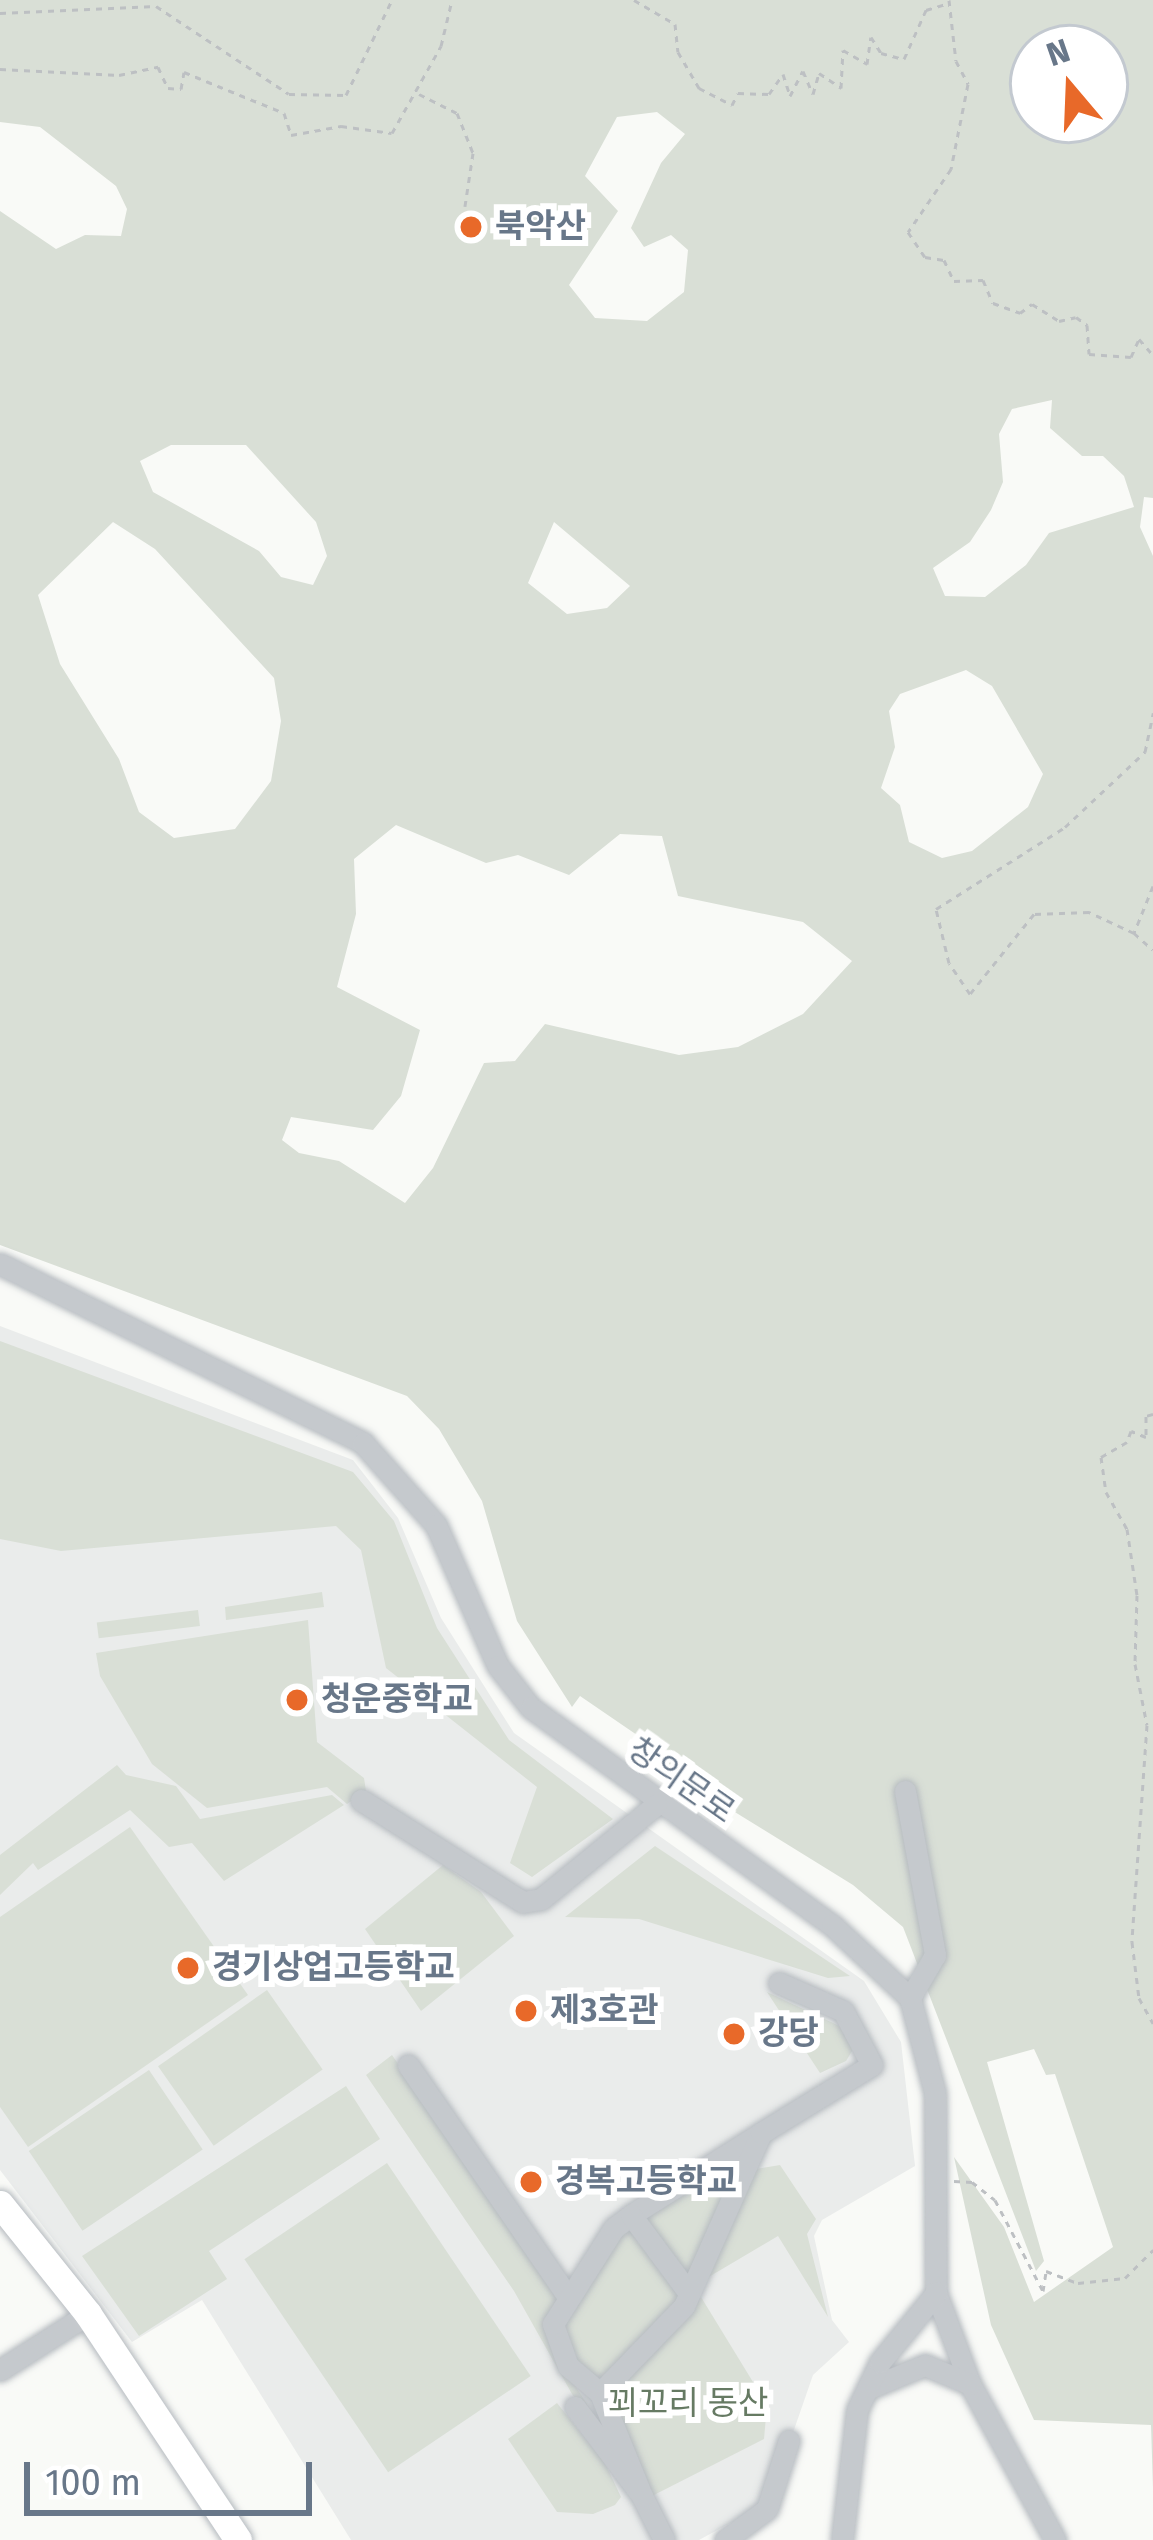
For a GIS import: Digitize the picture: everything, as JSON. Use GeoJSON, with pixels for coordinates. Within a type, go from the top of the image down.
{"type":"FeatureCollection","features":[{"type":"Feature","properties":{"kind":"main road"},"geometry":{"type":"LineString","coordinates":[[0,2204],[88,2314],[238,2540]]}},
{"type":"Feature","properties":{"kind":"street","name":"창의문로"},"geometry":{"type":"LineString","coordinates":[[0,1264],[363,1443],[436,1525],[498,1666],[531,1708],[656,1805],[832,1925],[910,1998]]}},
{"type":"Feature","properties":{"kind":"street"},"geometry":{"type":"LineString","coordinates":[[905,1791],[934,1954],[910,1998],[935,2092],[936,2293],[970,2384],[1055,2540]]}},
{"type":"Feature","properties":{"kind":"street"},"geometry":{"type":"LineString","coordinates":[[362,1800],[523,1902],[541,1899],[656,1805]]}},
{"type":"Feature","properties":{"kind":"street"},"geometry":{"type":"LineString","coordinates":[[664,2540],[600,2393],[568,2366],[554,2324],[614,2228],[872,2065],[843,2011],[779,1984]]}},
{"type":"Feature","properties":{"kind":"street"},"geometry":{"type":"LineString","coordinates":[[408,2066],[569,2298]]}},
{"type":"Feature","properties":{"kind":"street"},"geometry":{"type":"LineString","coordinates":[[600,2393],[689,2293],[761,2133]]}},
{"type":"Feature","properties":{"kind":"street"},"geometry":{"type":"LineString","coordinates":[[631,2215],[689,2293]]}},
{"type":"Feature","properties":{"kind":"street"},"geometry":{"type":"LineString","coordinates":[[842,2540],[857,2410],[936,2293]]}},
{"type":"Feature","properties":{"kind":"street"},"geometry":{"type":"LineString","coordinates":[[0,2369],[88,2314]]}},
{"type":"Feature","properties":{"kind":"street"},"geometry":{"type":"LineString","coordinates":[[867,2389],[925,2365],[970,2384]]}},
{"type":"Feature","properties":{"kind":"street"},"geometry":{"type":"LineString","coordinates":[[575,2407],[642,2496]]}},
{"type":"Feature","properties":{"kind":"street"},"geometry":{"type":"LineString","coordinates":[[725,2540],[767,2509],[789,2440]]}},
{"type":"Feature","properties":{"kind":"path"},"geometry":{"type":"LineString","coordinates":[[0,13],[156,6],[289,94],[346,95],[392,0]]}},
{"type":"Feature","properties":{"kind":"path"},"geometry":{"type":"LineString","coordinates":[[0,70],[119,75],[158,67],[168,88],[181,89],[184,72],[284,113],[291,135],[341,126],[392,133],[417,93],[452,0]]}},
{"type":"Feature","properties":{"kind":"path"},"geometry":{"type":"LineString","coordinates":[[634,0],[676,24],[678,52],[699,88],[732,105],[738,93],[770,94],[783,74],[790,96],[803,71],[813,94],[819,73],[842,88],[843,50],[867,64],[871,37],[881,53],[904,59],[926,10],[948,2],[968,84],[950,169],[908,232],[925,257],[953,270],[953,281],[983,280],[993,303],[1020,313],[1032,304],[1059,321],[1076,317],[1087,325],[1089,353],[1131,357],[1139,339],[1153,355]]}},
{"type":"Feature","properties":{"kind":"path"},"geometry":{"type":"LineString","coordinates":[[417,93],[457,113],[473,153],[465,206]]}},
{"type":"Feature","properties":{"kind":"path"},"geometry":{"type":"LineString","coordinates":[[1153,713],[1145,752],[1065,827],[936,909],[949,963],[970,994],[1034,914],[1089,912],[1135,933],[1153,950]]}},
{"type":"Feature","properties":{"kind":"path"},"geometry":{"type":"LineString","coordinates":[[1135,933],[1153,886]]}},
{"type":"Feature","properties":{"kind":"path"},"geometry":{"type":"LineString","coordinates":[[1153,1414],[1146,1437],[1131,1431],[1127,1442],[1101,1457],[1106,1492],[1127,1528],[1137,1594],[1135,1664],[1147,1726],[1132,1942],[1139,1999],[1153,2024]]}},
{"type":"Feature","properties":{"kind":"path"},"geometry":{"type":"LineString","coordinates":[[937,2181],[972,2182],[995,2200],[1043,2291],[1046,2271],[1078,2283],[1125,2278],[1153,2251]]}},
{"type":"Feature","properties":{"kind":"shaded area"},"geometry":{"type":"Polygon","coordinates":[[[0,1326],[353,1460],[398,1518],[441,1618],[514,1733],[864,1981],[901,2042],[915,2166],[822,2220],[814,2236],[832,2320],[849,2342],[813,2375],[769,2502],[699,2540],[351,2540],[202,2300],[132,2342],[0,2170],[0,1326]]]}},
{"type":"Feature","properties":{"kind":"green space"},"geometry":{"type":"Polygon","coordinates":[[[0,0],[1153,0],[1153,498],[1144,497],[1140,527],[1153,556],[1153,2488],[1151,2425],[1034,2420],[991,2325],[954,2157],[1004,2227],[1034,2302],[1113,2247],[1055,2074],[1046,2075],[1034,2049],[987,2062],[1044,2261],[1036,2271],[903,1927],[853,1885],[631,1748],[637,1735],[580,1696],[572,1707],[517,1621],[482,1501],[439,1429],[407,1396],[0,1245],[0,211],[56,249],[85,235],[121,236],[127,209],[116,186],[40,127],[0,122],[0,0]],[[657,112],[617,117],[585,176],[618,211],[569,285],[595,318],[647,321],[684,292],[688,250],[671,235],[644,247],[631,228],[661,163],[685,134],[657,112]],[[1052,400],[1012,409],[999,434],[1003,482],[991,510],[970,542],[933,568],[945,596],[985,597],[1026,565],[1049,533],[1134,507],[1124,476],[1103,456],[1082,456],[1050,428],[1052,400]],[[171,445],[140,461],[153,492],[259,551],[281,577],[313,585],[327,556],[316,522],[246,445],[171,445]],[[113,522],[38,595],[60,664],[119,759],[139,812],[174,838],[235,829],[271,781],[281,721],[274,678],[155,549],[113,522]],[[554,522],[528,583],[567,614],[607,608],[630,586],[554,522]],[[966,670],[900,694],[889,711],[895,747],[881,788],[900,805],[909,842],[942,858],[972,851],[1028,807],[1043,774],[992,686],[966,670]],[[396,825],[354,859],[356,914],[337,987],[420,1030],[401,1096],[373,1130],[291,1117],[282,1140],[299,1153],[339,1161],[405,1203],[433,1168],[484,1063],[515,1061],[545,1024],[679,1055],[738,1047],[803,1014],[852,961],[803,922],[678,896],[662,836],[620,834],[569,875],[518,855],[486,863],[396,825]]]}},
{"type":"Feature","properties":{"kind":"green space"},"geometry":{"type":"Polygon","coordinates":[[[0,1341],[353,1472],[394,1521],[437,1628],[509,1740],[613,1819],[532,1877],[510,1863],[537,1787],[386,1668],[361,1550],[336,1526],[61,1551],[0,1539],[0,1341]]]}},
{"type":"Feature","properties":{"kind":"green space"},"geometry":{"type":"Polygon","coordinates":[[[322,1592],[324,1607],[226,1620],[225,1607],[322,1592]]]}},
{"type":"Feature","properties":{"kind":"green space"},"geometry":{"type":"Polygon","coordinates":[[[198,1610],[200,1626],[99,1638],[97,1622],[198,1610]]]}},
{"type":"Feature","properties":{"kind":"green space"},"geometry":{"type":"Polygon","coordinates":[[[308,1620],[317,1742],[364,1778],[366,1791],[347,1804],[327,1787],[207,1808],[152,1764],[100,1676],[96,1653],[308,1620]]]}},
{"type":"Feature","properties":{"kind":"green space"},"geometry":{"type":"Polygon","coordinates":[[[117,1765],[126,1775],[176,1786],[200,1819],[332,1795],[344,1805],[224,1881],[192,1843],[169,1847],[130,1810],[38,1870],[33,1863],[0,1895],[0,1855],[117,1765]]]}},
{"type":"Feature","properties":{"kind":"green space"},"geometry":{"type":"Polygon","coordinates":[[[130,1827],[248,1995],[28,2147],[0,2107],[0,1917],[130,1827]]]}},
{"type":"Feature","properties":{"kind":"green space"},"geometry":{"type":"Polygon","coordinates":[[[655,1846],[850,1976],[828,1978],[639,1919],[565,1917],[655,1846]]]}},
{"type":"Feature","properties":{"kind":"green space"},"geometry":{"type":"Polygon","coordinates":[[[443,1865],[481,1892],[514,1936],[421,2011],[365,1929],[443,1865]]]}},
{"type":"Feature","properties":{"kind":"green space"},"geometry":{"type":"Polygon","coordinates":[[[267,1990],[323,2069],[214,2146],[158,2066],[267,1990]]]}},
{"type":"Feature","properties":{"kind":"green space"},"geometry":{"type":"Polygon","coordinates":[[[767,1992],[850,2031],[854,2048],[846,2061],[820,2073],[767,1992]]]}},
{"type":"Feature","properties":{"kind":"green space"},"geometry":{"type":"Polygon","coordinates":[[[392,2055],[562,2299],[564,2368],[609,2439],[572,2394],[514,2291],[366,2075],[392,2055]]]}},
{"type":"Feature","properties":{"kind":"green space"},"geometry":{"type":"Polygon","coordinates":[[[149,2070],[203,2150],[82,2231],[29,2151],[149,2070]]]}},
{"type":"Feature","properties":{"kind":"green space"},"geometry":{"type":"Polygon","coordinates":[[[346,2086],[380,2139],[209,2251],[227,2279],[139,2336],[82,2256],[346,2086]]]}},
{"type":"Feature","properties":{"kind":"green space"},"geometry":{"type":"Polygon","coordinates":[[[753,2142],[688,2285],[637,2216],[753,2142]]]}},
{"type":"Feature","properties":{"kind":"green space"},"geometry":{"type":"Polygon","coordinates":[[[387,2163],[531,2376],[388,2472],[244,2259],[387,2163]]]}},
{"type":"Feature","properties":{"kind":"green space"},"geometry":{"type":"Polygon","coordinates":[[[780,2165],[816,2219],[807,2234],[828,2317],[778,2236],[707,2278],[756,2169],[780,2165]]]}},
{"type":"Feature","properties":{"kind":"green space"},"geometry":{"type":"Polygon","coordinates":[[[630,2221],[686,2293],[600,2379],[576,2373],[559,2328],[630,2221]]]}},
{"type":"Feature","properties":{"kind":"green space","name":"꾀꼬리 동산"},"geometry":{"type":"Polygon","coordinates":[[[701,2297],[767,2405],[764,2439],[652,2496],[614,2405],[627,2372],[701,2297]]]}},
{"type":"Feature","properties":{"kind":"green space"},"geometry":{"type":"Polygon","coordinates":[[[557,2403],[605,2463],[621,2497],[615,2505],[593,2514],[557,2512],[508,2439],[557,2403]]]}},
{"type":"Feature","properties":{"kind":"place","name":"북악산"},"geometry":{"type":"Point","coordinates":[471,227]}},
{"type":"Feature","properties":{"kind":"place","name":"청운중학교"},"geometry":{"type":"Point","coordinates":[297,1700]}},
{"type":"Feature","properties":{"kind":"place","name":"경기상업고등학교"},"geometry":{"type":"Point","coordinates":[188,1968]}},
{"type":"Feature","properties":{"kind":"place","name":"제3호관"},"geometry":{"type":"Point","coordinates":[526,2011]}},
{"type":"Feature","properties":{"kind":"place","name":"강당"},"geometry":{"type":"Point","coordinates":[734,2034]}},
{"type":"Feature","properties":{"kind":"place","name":"경복고등학교"},"geometry":{"type":"Point","coordinates":[531,2182]}}]}
